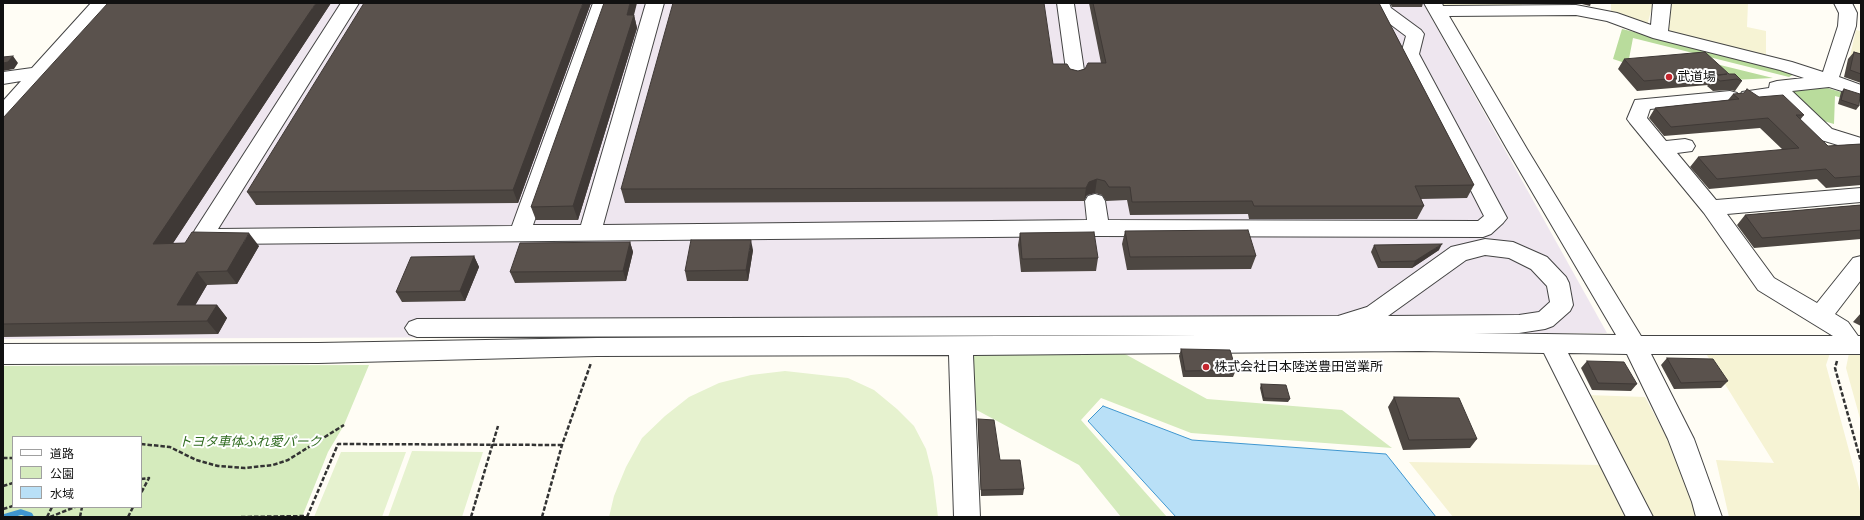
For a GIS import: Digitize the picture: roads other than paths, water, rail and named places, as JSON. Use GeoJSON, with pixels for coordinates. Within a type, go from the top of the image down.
{"type":"FeatureCollection","features":[{"type":"Feature","properties":{"kind":"street"},"geometry":{"type":"LineString","coordinates":[[3,112],[102,3]]}},
{"type":"Feature","properties":{"kind":"street"},"geometry":{"type":"LineString","coordinates":[[3,126],[102,3]]}},
{"type":"Feature","properties":{"kind":"street"},"geometry":{"type":"LineString","coordinates":[[350,3],[202,236],[1100,228],[1483,228],[1496,218],[1410,54],[1415,34],[1439,12],[1576,10],[1611,17],[1659,34],[1786,66],[1861,91]]}},
{"type":"Feature","properties":{"kind":"street"},"geometry":{"type":"LineString","coordinates":[[520,233],[602,3]]}},
{"type":"Feature","properties":{"kind":"street"},"geometry":{"type":"LineString","coordinates":[[590,232],[655,3]]}},
{"type":"Feature","properties":{"kind":"street"},"geometry":{"type":"LineString","coordinates":[[1380,3],[1384,11],[1415,34]]}},
{"type":"Feature","properties":{"kind":"street"},"geometry":{"type":"LineString","coordinates":[[1659,34],[1662,3]]}},
{"type":"Feature","properties":{"kind":"street"},"geometry":{"type":"LineString","coordinates":[[1829,81],[1854,27],[1843,3]]}},
{"type":"Feature","properties":{"kind":"street"},"geometry":{"type":"LineString","coordinates":[[1064,4],[1076,77]]}},
{"type":"Feature","properties":{"kind":"street"},"geometry":{"type":"LineString","coordinates":[[1439,12],[1517,149],[1634,345],[1681,439],[1705,502],[1709,517]]}},
{"type":"Feature","properties":{"kind":"street"},"geometry":{"type":"LineString","coordinates":[[3,78],[39,73]]}},
{"type":"Feature","properties":{"kind":"street"},"geometry":{"type":"LineString","coordinates":[[1825,134],[1777,87],[1829,81]]}},
{"type":"Feature","properties":{"kind":"street"},"geometry":{"type":"LineString","coordinates":[[1784,93],[1642,104],[1637,119],[1711,208],[1766,284],[1840,328],[1851,345]]}},
{"type":"Feature","properties":{"kind":"street"},"geometry":{"type":"LineString","coordinates":[[1801,136],[1825,134],[1861,145]]}},
{"type":"Feature","properties":{"kind":"street"},"geometry":{"type":"LineString","coordinates":[[1662,148],[1685,146]]}},
{"type":"Feature","properties":{"kind":"street"},"geometry":{"type":"LineString","coordinates":[[1711,208],[1861,195]]}},
{"type":"Feature","properties":{"kind":"street"},"geometry":{"type":"LineString","coordinates":[[1095,201],[1100,228]]}},
{"type":"Feature","properties":{"kind":"street"},"geometry":{"type":"LineString","coordinates":[[417,328],[1338,325],[1518,324],[1545,320],[1562,305],[1558,283],[1539,263],[1513,250],[1485,247],[1459,253],[1375,313],[1338,325]]}},
{"type":"Feature","properties":{"kind":"street"},"geometry":{"type":"LineString","coordinates":[[1820,317],[1861,264]]}},
{"type":"Feature","properties":{"kind":"street"},"geometry":{"type":"LineString","coordinates":[[3,354],[318,353],[597,347],[961,346],[1419,342],[1634,345],[1851,345]]}},
{"type":"Feature","properties":{"kind":"street"},"geometry":{"type":"LineString","coordinates":[[1551,344],[1640,517]]}},
{"type":"Feature","properties":{"kind":"street"},"geometry":{"type":"LineString","coordinates":[[961,346],[967,517]]}},
{"type":"Feature","properties":{"kind":"water"},"geometry":{"type":"Polygon","coordinates":[[[1103,406],[1192,440],[1386,454],[1436,517],[1176,517],[1088,421],[1103,406]]]}},
{"type":"Feature","properties":{"kind":"waterway"},"geometry":{"type":"LineString","coordinates":[[4,517],[21,512],[30,515],[31,517]]}},
{"type":"Feature","properties":{"kind":"place","name":"武道場"},"geometry":{"type":"Point","coordinates":[1669,77]}},
{"type":"Feature","properties":{"kind":"place","name":"株式会社日本陸送豊田営業所"},"geometry":{"type":"Point","coordinates":[1206,367]}},
{"type":"Feature","properties":{"kind":"park label","name":"トヨタ車体ふれ愛パーク"},"geometry":{"type":"Point","coordinates":[250,442]}}]}
